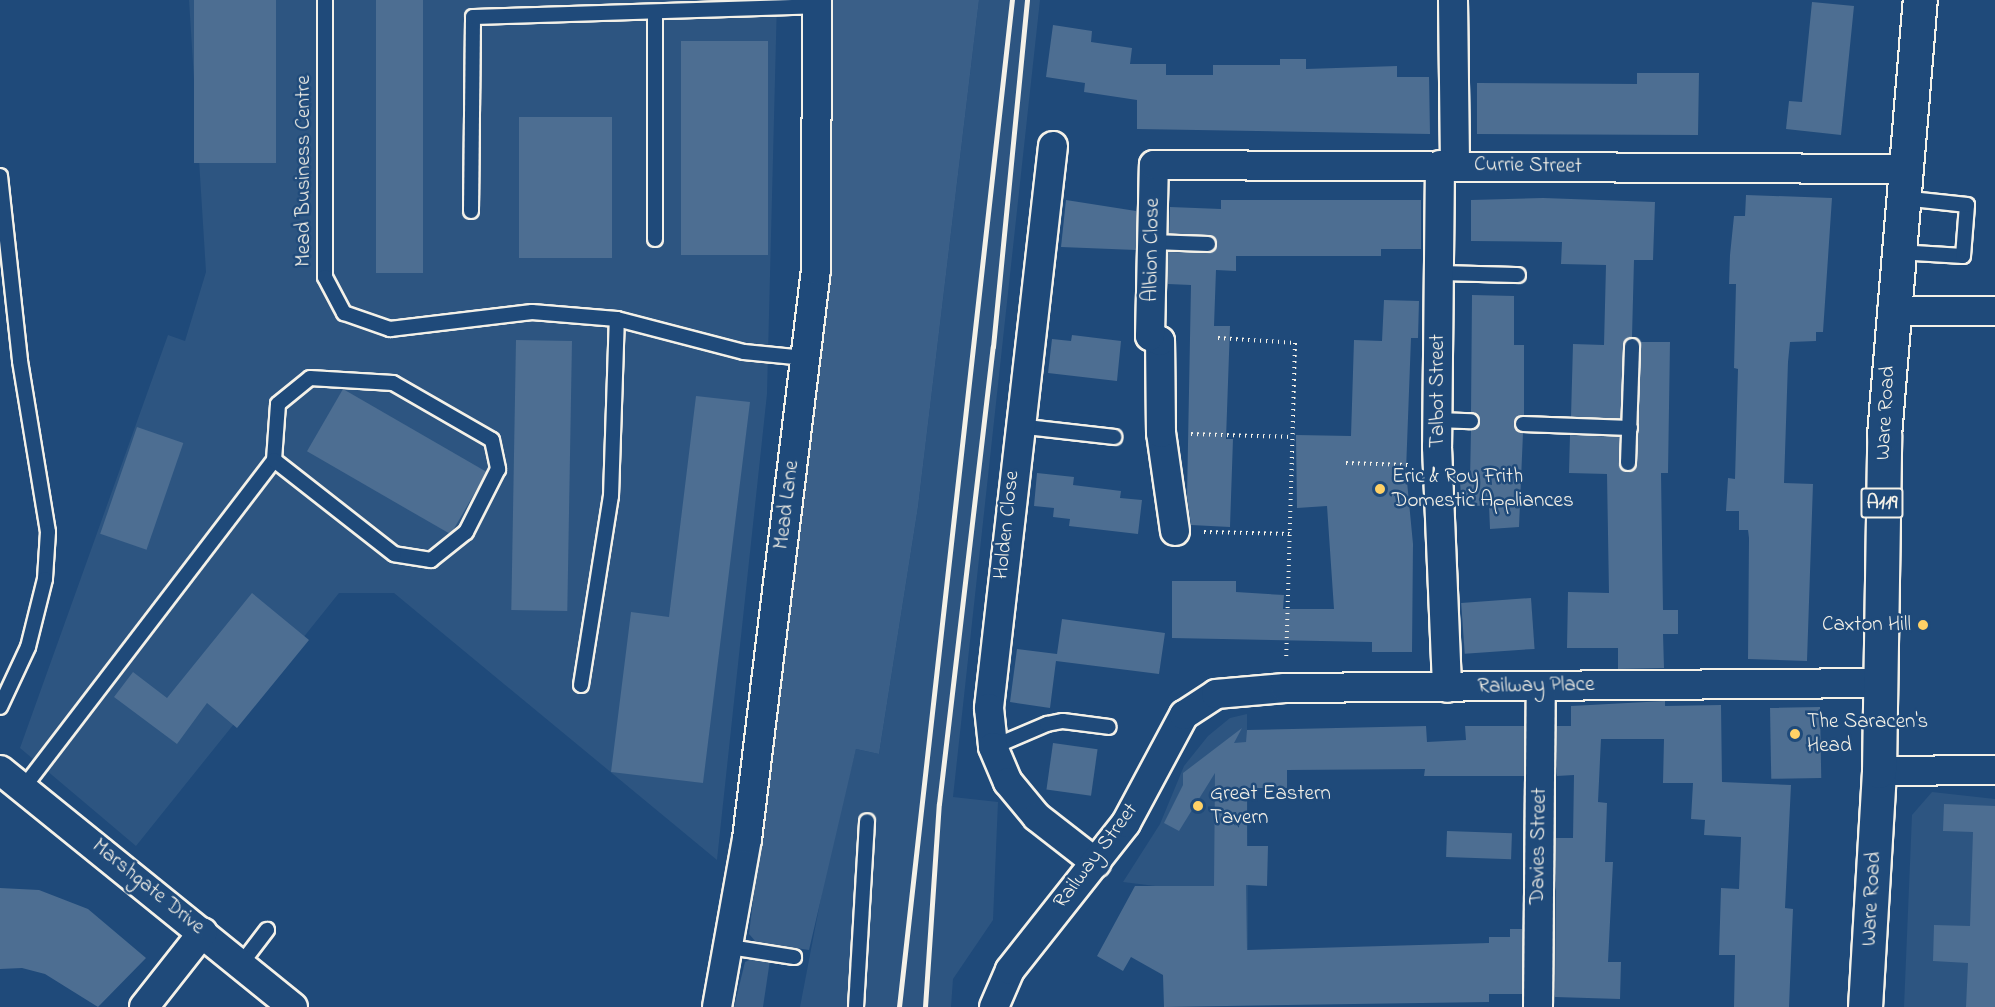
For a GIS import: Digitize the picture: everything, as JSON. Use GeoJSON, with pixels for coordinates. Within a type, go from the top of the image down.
{"type":"FeatureCollection","features":[{"type":"Feature","properties":{"kind":"main road","name":"Ware Road"},"geometry":{"type":"LineString","coordinates":[[1865,1007],[1879,771],[1880,555],[1892,311],[1920,0]]}},
{"type":"Feature","properties":{"kind":"street","name":"Talbot Street"},"geometry":{"type":"LineString","coordinates":[[1447,688],[1437,466],[1438,273],[1447,165],[1454,0]]}},
{"type":"Feature","properties":{"kind":"street","name":"Mead Lane"},"geometry":{"type":"LineString","coordinates":[[717,1007],[730,946],[816,270],[817,3]]}},
{"type":"Feature","properties":{"kind":"street","name":"Holden Close"},"geometry":{"type":"LineString","coordinates":[[1053,146],[1018,426],[989,708],[993,747],[1008,782],[1037,817],[1096,863]]}},
{"type":"Feature","properties":{"kind":"street","name":"Currie Street"},"geometry":{"type":"LineString","coordinates":[[1154,165],[1447,165],[1902,184]]}},
{"type":"Feature","properties":{"kind":"street","name":"Albion Close"},"geometry":{"type":"LineString","coordinates":[[1154,165],[1150,336],[1160,341],[1161,433]]}},
{"type":"Feature","properties":{"kind":"street"},"geometry":{"type":"LineString","coordinates":[[1892,311],[1995,311]]}},
{"type":"Feature","properties":{"kind":"street"},"geometry":{"type":"LineString","coordinates":[[1161,433],[1175,531]]}},
{"type":"Feature","properties":{"kind":"street","name":"Railway Place"},"geometry":{"type":"LineString","coordinates":[[1196,704],[1216,694],[1285,688],[1880,683]]}},
{"type":"Feature","properties":{"kind":"street","name":"Davies Street"},"geometry":{"type":"LineString","coordinates":[[1538,1007],[1541,686]]}},
{"type":"Feature","properties":{"kind":"street","name":"Railway Street"},"geometry":{"type":"LineString","coordinates":[[994,1007],[1010,970],[1126,823],[1170,736],[1196,704]]}},
{"type":"Feature","properties":{"kind":"street"},"geometry":{"type":"LineString","coordinates":[[1879,771],[1995,770]]}},
{"type":"Feature","properties":{"kind":"street","name":"Marshgate Drive"},"geometry":{"type":"LineString","coordinates":[[8,781],[202,932],[293,1007]]}},
{"type":"Feature","properties":{"kind":"street"},"geometry":{"type":"LineString","coordinates":[[144,1007],[202,932]]}},
{"type":"Feature","properties":{"kind":"lane","name":"Mead Business Centre"},"geometry":{"type":"LineString","coordinates":[[325,0],[325,277],[344,313],[390,329],[531,312],[617,319],[744,352],[805,358]]}},
{"type":"Feature","properties":{"kind":"lane"},"geometry":{"type":"LineString","coordinates":[[471,211],[473,17],[655,13],[817,3]]}},
{"type":"Feature","properties":{"kind":"lane"},"geometry":{"type":"LineString","coordinates":[[655,13],[655,239]]}},
{"type":"Feature","properties":{"kind":"lane"},"geometry":{"type":"LineString","coordinates":[[0,176],[20,361],[48,532],[45,579],[28,647],[0,707]]}},
{"type":"Feature","properties":{"kind":"lane"},"geometry":{"type":"LineString","coordinates":[[1897,252],[1963,256],[1966,225],[1967,205],[1902,184]]}},
{"type":"Feature","properties":{"kind":"lane"},"geometry":{"type":"LineString","coordinates":[[1152,242],[1208,244]]}},
{"type":"Feature","properties":{"kind":"lane"},"geometry":{"type":"LineString","coordinates":[[1438,273],[1518,274]]}},
{"type":"Feature","properties":{"kind":"lane"},"geometry":{"type":"LineString","coordinates":[[581,685],[610,496],[617,319]]}},
{"type":"Feature","properties":{"kind":"lane"},"geometry":{"type":"LineString","coordinates":[[1629,463],[1632,346]]}},
{"type":"Feature","properties":{"kind":"lane"},"geometry":{"type":"LineString","coordinates":[[8,781],[274,460],[278,404],[310,378],[393,383],[492,440],[498,469],[466,532],[431,560],[394,554],[274,460]]}},
{"type":"Feature","properties":{"kind":"lane"},"geometry":{"type":"LineString","coordinates":[[1437,420],[1471,422]]}},
{"type":"Feature","properties":{"kind":"lane"},"geometry":{"type":"LineString","coordinates":[[1523,424],[1630,428]]}},
{"type":"Feature","properties":{"kind":"lane"},"geometry":{"type":"LineString","coordinates":[[1018,426],[1114,437]]}},
{"type":"Feature","properties":{"kind":"lane"},"geometry":{"type":"LineString","coordinates":[[993,747],[1055,723],[1109,727]]}},
{"type":"Feature","properties":{"kind":"lane"},"geometry":{"type":"LineString","coordinates":[[856,1007],[867,822]]}},
{"type":"Feature","properties":{"kind":"lane"},"geometry":{"type":"LineString","coordinates":[[242,964],[267,930]]}},
{"type":"Feature","properties":{"kind":"lane"},"geometry":{"type":"LineString","coordinates":[[730,946],[794,957]]}},
{"type":"Feature","properties":{"kind":"path"},"geometry":{"type":"LineString","coordinates":[[1218,338],[1295,342],[1285,688]]}},
{"type":"Feature","properties":{"kind":"path"},"geometry":{"type":"LineString","coordinates":[[1161,433],[1292,437]]}},
{"type":"Feature","properties":{"kind":"path"},"geometry":{"type":"LineString","coordinates":[[1346,463],[1437,466]]}},
{"type":"Feature","properties":{"kind":"path"},"geometry":{"type":"LineString","coordinates":[[1175,531],[1290,534]]}},
{"type":"Feature","properties":{"kind":"shaded area"},"geometry":{"type":"Polygon","coordinates":[[[189,0],[777,0],[767,394],[717,860],[394,593],[339,593],[136,846],[20,748],[168,335],[185,341],[206,272],[189,0]]]}},
{"type":"Feature","properties":{"kind":"shaded area"},"geometry":{"type":"Polygon","coordinates":[[[829,0],[979,0],[918,507],[879,754],[856,749],[809,950],[756,942],[749,934],[817,368],[829,0]]]}},
{"type":"Feature","properties":{"kind":"shaded area"},"geometry":{"type":"Polygon","coordinates":[[[979,0],[1040,0],[953,797],[998,802],[993,920],[953,979],[951,1007],[800,1007],[831,845],[856,749],[879,754],[918,507],[979,0]]]}},
{"type":"Feature","properties":{"kind":"shaded area"},"geometry":{"type":"Polygon","coordinates":[[[1247,714],[1248,964],[1179,889],[1123,882],[1160,824],[1184,766],[1208,736],[1230,718],[1247,714]]]}},
{"type":"Feature","properties":{"kind":"shaded area"},"geometry":{"type":"Polygon","coordinates":[[[1932,792],[1995,799],[1995,1007],[1904,1007],[1912,815],[1932,792]]]}},
{"type":"Feature","properties":{"kind":"shaded area"},"geometry":{"type":"Polygon","coordinates":[[[754,958],[770,960],[763,1007],[734,1007],[745,962],[754,958]]]}},
{"type":"Feature","properties":{"kind":"building"},"geometry":{"type":"Polygon","coordinates":[[[194,0],[276,0],[276,163],[194,163],[194,0]]]}},
{"type":"Feature","properties":{"kind":"building"},"geometry":{"type":"Polygon","coordinates":[[[376,0],[423,0],[423,273],[376,273],[376,0]]]}},
{"type":"Feature","properties":{"kind":"building"},"geometry":{"type":"Polygon","coordinates":[[[1812,2],[1854,6],[1841,135],[1786,129],[1789,101],[1802,102],[1812,2]]]}},
{"type":"Feature","properties":{"kind":"building"},"geometry":{"type":"Polygon","coordinates":[[[1053,25],[1092,31],[1091,42],[1132,48],[1130,64],[1166,64],[1166,75],[1213,75],[1213,65],[1280,65],[1280,59],[1306,59],[1306,69],[1397,66],[1397,77],[1429,77],[1430,134],[1137,129],[1137,100],[1084,92],[1085,83],[1046,77],[1053,25]]]}},
{"type":"Feature","properties":{"kind":"building"},"geometry":{"type":"Polygon","coordinates":[[[681,41],[768,41],[768,255],[681,255],[681,41]]]}},
{"type":"Feature","properties":{"kind":"building"},"geometry":{"type":"Polygon","coordinates":[[[1637,73],[1699,73],[1698,135],[1477,134],[1477,83],[1637,84],[1637,73]]]}},
{"type":"Feature","properties":{"kind":"building"},"geometry":{"type":"Polygon","coordinates":[[[519,117],[612,117],[612,258],[519,258],[519,117]]]}},
{"type":"Feature","properties":{"kind":"building"},"geometry":{"type":"Polygon","coordinates":[[[1746,195],[1832,198],[1823,332],[1816,332],[1816,341],[1790,342],[1788,362],[1784,483],[1813,484],[1807,661],[1748,659],[1748,530],[1739,530],[1739,511],[1726,511],[1728,478],[1735,479],[1738,369],[1734,368],[1736,284],[1729,284],[1730,255],[1734,216],[1745,216],[1746,195]]]}},
{"type":"Feature","properties":{"kind":"building"},"geometry":{"type":"Polygon","coordinates":[[[1543,198],[1655,202],[1653,260],[1634,260],[1632,337],[1623,346],[1621,419],[1571,417],[1573,344],[1604,345],[1606,265],[1561,264],[1562,242],[1471,241],[1471,200],[1543,198]]]}},
{"type":"Feature","properties":{"kind":"building"},"geometry":{"type":"Polygon","coordinates":[[[1066,200],[1136,211],[1136,250],[1061,247],[1066,200]]]}},
{"type":"Feature","properties":{"kind":"building"},"geometry":{"type":"Polygon","coordinates":[[[1221,200],[1421,200],[1421,249],[1381,249],[1381,256],[1236,256],[1236,271],[1216,270],[1214,326],[1230,326],[1226,439],[1233,439],[1230,527],[1191,525],[1187,497],[1191,285],[1168,284],[1168,252],[1208,253],[1217,244],[1209,235],[1169,234],[1170,207],[1221,209],[1221,200]]]}},
{"type":"Feature","properties":{"kind":"building"},"geometry":{"type":"Polygon","coordinates":[[[1472,295],[1514,296],[1514,345],[1524,345],[1524,415],[1514,424],[1523,433],[1519,527],[1490,529],[1489,505],[1462,507],[1460,482],[1470,481],[1471,430],[1480,422],[1471,412],[1472,295]]]}},
{"type":"Feature","properties":{"kind":"building"},"geometry":{"type":"Polygon","coordinates":[[[1384,300],[1419,301],[1418,338],[1411,338],[1406,471],[1413,544],[1412,652],[1372,652],[1372,642],[1172,638],[1172,581],[1236,581],[1236,592],[1284,595],[1283,609],[1334,609],[1327,506],[1297,508],[1296,435],[1351,436],[1354,340],[1382,341],[1384,300]]]}},
{"type":"Feature","properties":{"kind":"building"},"geometry":{"type":"Polygon","coordinates":[[[1072,335],[1121,341],[1117,381],[1048,373],[1052,339],[1071,341],[1072,335]]]}},
{"type":"Feature","properties":{"kind":"building"},"geometry":{"type":"Polygon","coordinates":[[[516,340],[572,341],[567,611],[511,610],[516,340]]]}},
{"type":"Feature","properties":{"kind":"building"},"geometry":{"type":"Polygon","coordinates":[[[1640,342],[1670,342],[1668,473],[1661,473],[1663,610],[1678,610],[1678,634],[1663,634],[1664,668],[1618,669],[1618,648],[1567,648],[1568,592],[1609,593],[1607,474],[1569,473],[1570,435],[1620,437],[1620,467],[1627,472],[1635,468],[1640,342]]]}},
{"type":"Feature","properties":{"kind":"building"},"geometry":{"type":"Polygon","coordinates":[[[343,389],[487,472],[451,534],[307,451],[343,389]]]}},
{"type":"Feature","properties":{"kind":"building"},"geometry":{"type":"Polygon","coordinates":[[[696,396],[750,402],[703,783],[611,772],[631,612],[669,617],[696,396]]]}},
{"type":"Feature","properties":{"kind":"building"},"geometry":{"type":"Polygon","coordinates":[[[137,427],[183,443],[147,550],[100,534],[137,427]]]}},
{"type":"Feature","properties":{"kind":"building"},"geometry":{"type":"Polygon","coordinates":[[[1037,473],[1074,477],[1073,485],[1121,491],[1120,498],[1142,500],[1138,534],[1069,526],[1070,519],[1053,517],[1054,508],[1034,506],[1037,473]]]}},
{"type":"Feature","properties":{"kind":"building"},"geometry":{"type":"Polygon","coordinates":[[[252,593],[309,640],[237,728],[207,703],[177,744],[114,697],[133,672],[167,698],[252,593]]]}},
{"type":"Feature","properties":{"kind":"building"},"geometry":{"type":"Polygon","coordinates":[[[1531,598],[1535,649],[1465,654],[1461,603],[1531,598]]]}},
{"type":"Feature","properties":{"kind":"building"},"geometry":{"type":"Polygon","coordinates":[[[1062,619],[1165,633],[1159,674],[1056,661],[1050,708],[1010,702],[1017,649],[1057,654],[1062,619]]]}},
{"type":"Feature","properties":{"kind":"building"},"geometry":{"type":"Polygon","coordinates":[[[1665,701],[1665,706],[1721,705],[1722,782],[1791,785],[1785,908],[1793,909],[1789,1007],[1734,1007],[1735,955],[1719,955],[1721,888],[1739,889],[1741,837],[1704,835],[1705,820],[1691,819],[1693,783],[1663,783],[1664,739],[1601,739],[1598,802],[1607,803],[1605,862],[1613,862],[1608,962],[1621,962],[1620,999],[1555,997],[1556,838],[1573,838],[1574,775],[1557,776],[1557,726],[1571,726],[1571,706],[1665,701]]]}},
{"type":"Feature","properties":{"kind":"building","name":"The Saracen's Head"},"geometry":{"type":"Polygon","coordinates":[[[1820,707],[1821,778],[1771,779],[1770,708],[1820,707]]]}},
{"type":"Feature","properties":{"kind":"building"},"geometry":{"type":"Polygon","coordinates":[[[1426,726],[1427,742],[1466,740],[1465,726],[1524,726],[1524,776],[1424,776],[1425,769],[1287,770],[1287,788],[1247,788],[1247,846],[1268,846],[1267,886],[1246,885],[1247,950],[1489,943],[1489,937],[1510,937],[1510,929],[1522,929],[1522,994],[1489,994],[1489,1002],[1164,1007],[1163,975],[1131,957],[1123,971],[1097,956],[1135,886],[1214,886],[1215,773],[1179,831],[1164,823],[1183,785],[1183,773],[1242,728],[1234,743],[1246,742],[1247,730],[1426,726]]]}},
{"type":"Feature","properties":{"kind":"building"},"geometry":{"type":"Polygon","coordinates":[[[1053,743],[1098,749],[1091,796],[1046,790],[1053,743]]]}},
{"type":"Feature","properties":{"kind":"building"},"geometry":{"type":"Polygon","coordinates":[[[1944,804],[1995,806],[1995,1007],[1966,1007],[1968,963],[1933,961],[1934,925],[1970,926],[1973,832],[1943,831],[1944,804]]]}},
{"type":"Feature","properties":{"kind":"building"},"geometry":{"type":"Polygon","coordinates":[[[1447,831],[1512,833],[1511,859],[1446,857],[1447,831]]]}},
{"type":"Feature","properties":{"kind":"building"},"geometry":{"type":"Polygon","coordinates":[[[0,888],[39,890],[88,909],[146,958],[98,1007],[45,974],[22,968],[0,969],[0,888]]]}},
{"type":"Feature","properties":{"kind":"railway"},"geometry":{"type":"LineString","coordinates":[[899,1007],[1012,0]]}},
{"type":"Feature","properties":{"kind":"railway"},"geometry":{"type":"LineString","coordinates":[[925,1007],[939,804],[993,347],[1027,0]]}},
{"type":"Feature","properties":{"kind":"place","name":"Eric & Roy Frith Domestic Appliances"},"geometry":{"type":"Point","coordinates":[1380,489]}},
{"type":"Feature","properties":{"kind":"place","name":"Caxton Hill"},"geometry":{"type":"Point","coordinates":[1923,625]}},
{"type":"Feature","properties":{"kind":"place","name":"The Saracen's Head"},"geometry":{"type":"Point","coordinates":[1795,734]}},
{"type":"Feature","properties":{"kind":"place","name":"Great Eastern Tavern"},"geometry":{"type":"Point","coordinates":[1198,806]}}]}
